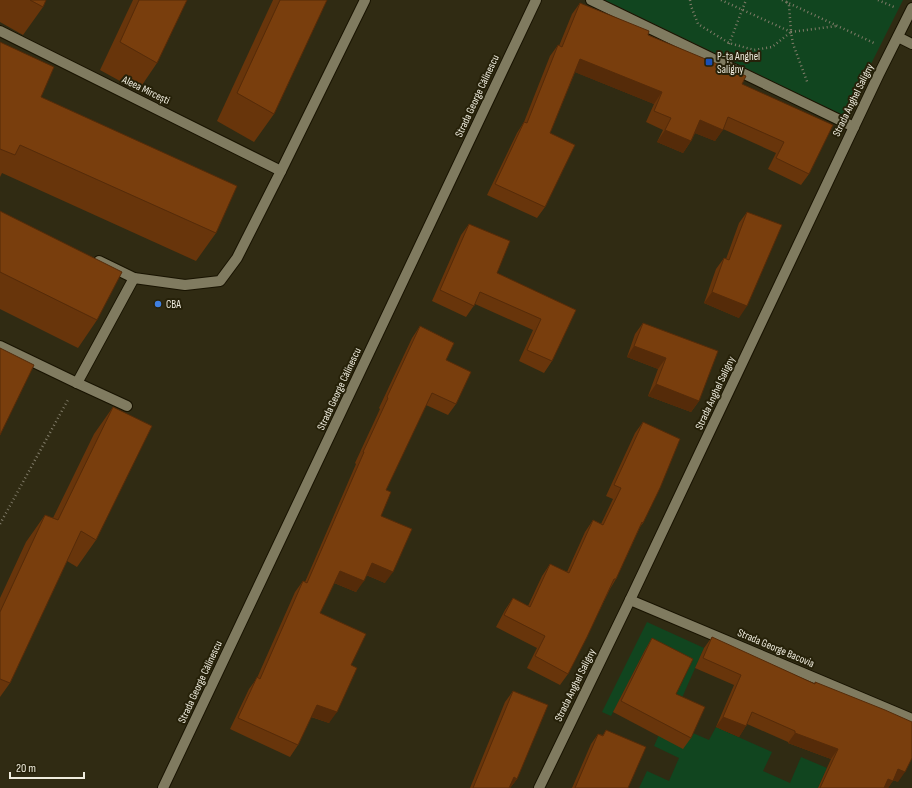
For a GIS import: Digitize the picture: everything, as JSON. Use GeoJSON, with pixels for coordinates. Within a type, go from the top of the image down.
{"type":"FeatureCollection","features":[{"type":"Feature","properties":{"kind":"street"},"geometry":{"type":"LineString","coordinates":[[92,257],[134,278],[185,285],[220,281],[237,258],[365,0]]}},
{"type":"Feature","properties":{"kind":"street","name":"Strada George Călinescu"},"geometry":{"type":"LineString","coordinates":[[163,788],[536,0]]}},
{"type":"Feature","properties":{"kind":"street"},"geometry":{"type":"LineString","coordinates":[[590,0],[854,127]]}},
{"type":"Feature","properties":{"kind":"street","name":"Strada Anghel Saligny"},"geometry":{"type":"LineString","coordinates":[[539,788],[912,8]]}},
{"type":"Feature","properties":{"kind":"street","name":"Aleea Mircești"},"geometry":{"type":"LineString","coordinates":[[0,31],[281,171]]}},
{"type":"Feature","properties":{"kind":"street"},"geometry":{"type":"LineString","coordinates":[[898,37],[912,44]]}},
{"type":"Feature","properties":{"kind":"street"},"geometry":{"type":"LineString","coordinates":[[77,383],[134,278]]}},
{"type":"Feature","properties":{"kind":"street"},"geometry":{"type":"LineString","coordinates":[[0,346],[128,406]]}},
{"type":"Feature","properties":{"kind":"street","name":"Strada George Bacovia"},"geometry":{"type":"LineString","coordinates":[[630,600],[912,720]]}},
{"type":"Feature","properties":{"kind":"path"},"geometry":{"type":"LineString","coordinates":[[690,0],[698,24],[729,43],[754,50],[772,47],[791,32],[838,26]]}},
{"type":"Feature","properties":{"kind":"path"},"geometry":{"type":"LineString","coordinates":[[721,0],[791,32]]}},
{"type":"Feature","properties":{"kind":"path"},"geometry":{"type":"LineString","coordinates":[[726,50],[746,0]]}},
{"type":"Feature","properties":{"kind":"path"},"geometry":{"type":"LineString","coordinates":[[878,0],[899,10]]}},
{"type":"Feature","properties":{"kind":"path"},"geometry":{"type":"LineString","coordinates":[[785,1],[880,46]]}},
{"type":"Feature","properties":{"kind":"path"},"geometry":{"type":"LineString","coordinates":[[785,1],[789,5],[793,44],[808,85]]}},
{"type":"Feature","properties":{"kind":"path"},"geometry":{"type":"LineString","coordinates":[[0,524],[77,383]]}},
{"type":"Feature","properties":{"kind":"green space"},"geometry":{"type":"Polygon","coordinates":[[[605,0],[903,0],[845,116],[605,0]]]}},
{"type":"Feature","properties":{"kind":"green space"},"geometry":{"type":"Polygon","coordinates":[[[647,622],[704,648],[677,709],[645,650],[611,716],[602,712],[647,622]]]}},
{"type":"Feature","properties":{"kind":"green space"},"geometry":{"type":"Polygon","coordinates":[[[665,721],[709,740],[716,727],[772,752],[763,771],[790,783],[801,757],[827,768],[818,788],[639,788],[647,771],[669,781],[679,758],[654,746],[665,721]]]}},
{"type":"Feature","properties":{"kind":"building"},"geometry":{"type":"Polygon","coordinates":[[[30,0],[46,0],[43,7],[30,0]]]}},
{"type":"Feature","properties":{"kind":"building"},"geometry":{"type":"Polygon","coordinates":[[[139,0],[187,0],[157,63],[120,42],[139,0]]]}},
{"type":"Feature","properties":{"kind":"building"},"geometry":{"type":"Polygon","coordinates":[[[280,0],[327,0],[274,114],[237,93],[280,0]]]}},
{"type":"Feature","properties":{"kind":"building"},"geometry":{"type":"Polygon","coordinates":[[[580,3],[649,31],[648,35],[746,76],[742,84],[833,125],[809,174],[776,158],[784,142],[728,117],[723,130],[700,120],[691,141],[665,130],[671,118],[654,111],[662,92],[580,59],[550,133],[575,145],[545,207],[495,184],[524,122],[527,123],[558,45],[562,47],[580,3]]]}},
{"type":"Feature","properties":{"kind":"building"},"geometry":{"type":"Polygon","coordinates":[[[0,42],[54,67],[41,97],[237,186],[216,233],[20,145],[15,155],[0,149],[0,42]]]}},
{"type":"Feature","properties":{"kind":"building"},"geometry":{"type":"Polygon","coordinates":[[[0,211],[122,272],[97,320],[0,272],[0,211]]]}},
{"type":"Feature","properties":{"kind":"building"},"geometry":{"type":"Polygon","coordinates":[[[747,212],[782,225],[747,306],[712,292],[724,258],[729,260],[747,212]]]}},
{"type":"Feature","properties":{"kind":"building"},"geometry":{"type":"Polygon","coordinates":[[[469,224],[510,241],[497,273],[576,310],[552,361],[527,350],[541,319],[480,292],[474,306],[440,290],[469,224]]]}},
{"type":"Feature","properties":{"kind":"building"},"geometry":{"type":"Polygon","coordinates":[[[643,323],[718,351],[699,401],[656,384],[666,358],[634,346],[643,323]]]}},
{"type":"Feature","properties":{"kind":"building"},"geometry":{"type":"Polygon","coordinates":[[[420,326],[454,343],[446,360],[471,372],[456,404],[432,393],[386,490],[391,492],[381,516],[412,529],[393,572],[372,563],[364,581],[340,571],[320,613],[366,634],[351,665],[357,668],[337,712],[317,705],[298,745],[238,718],[257,677],[260,679],[303,581],[307,583],[363,452],[388,398],[387,397],[420,326]]]}},
{"type":"Feature","properties":{"kind":"building"},"geometry":{"type":"Polygon","coordinates":[[[0,348],[34,365],[0,435],[0,348]]]}},
{"type":"Feature","properties":{"kind":"building"},"geometry":{"type":"Polygon","coordinates":[[[113,407],[152,426],[96,540],[81,531],[10,683],[0,679],[0,612],[45,515],[58,520],[113,407]]]}},
{"type":"Feature","properties":{"kind":"building"},"geometry":{"type":"Polygon","coordinates":[[[643,422],[680,439],[660,488],[568,674],[535,656],[545,636],[504,615],[513,598],[530,607],[550,564],[569,573],[593,520],[603,525],[621,488],[614,485],[643,422]]]}},
{"type":"Feature","properties":{"kind":"building"},"geometry":{"type":"Polygon","coordinates":[[[712,637],[815,684],[815,682],[912,722],[912,758],[905,772],[898,769],[893,781],[888,779],[884,788],[820,788],[838,749],[795,733],[795,731],[752,712],[746,726],[723,717],[741,675],[703,658],[712,637]]]}},
{"type":"Feature","properties":{"kind":"building"},"geometry":{"type":"Polygon","coordinates":[[[652,638],[693,659],[676,694],[705,707],[691,738],[621,701],[652,638]]]}},
{"type":"Feature","properties":{"kind":"building"},"geometry":{"type":"Polygon","coordinates":[[[513,691],[548,705],[517,779],[514,777],[509,788],[473,788],[513,691]]]}},
{"type":"Feature","properties":{"kind":"building"},"geometry":{"type":"Polygon","coordinates":[[[606,730],[646,747],[628,788],[575,788],[598,734],[603,736],[606,730]]]}},
{"type":"Feature","properties":{"kind":"place","name":"P-ța Anghel Saligny"},"geometry":{"type":"Point","coordinates":[709,62]}},
{"type":"Feature","properties":{"kind":"place","name":"CBA"},"geometry":{"type":"Point","coordinates":[158,304]}}]}
